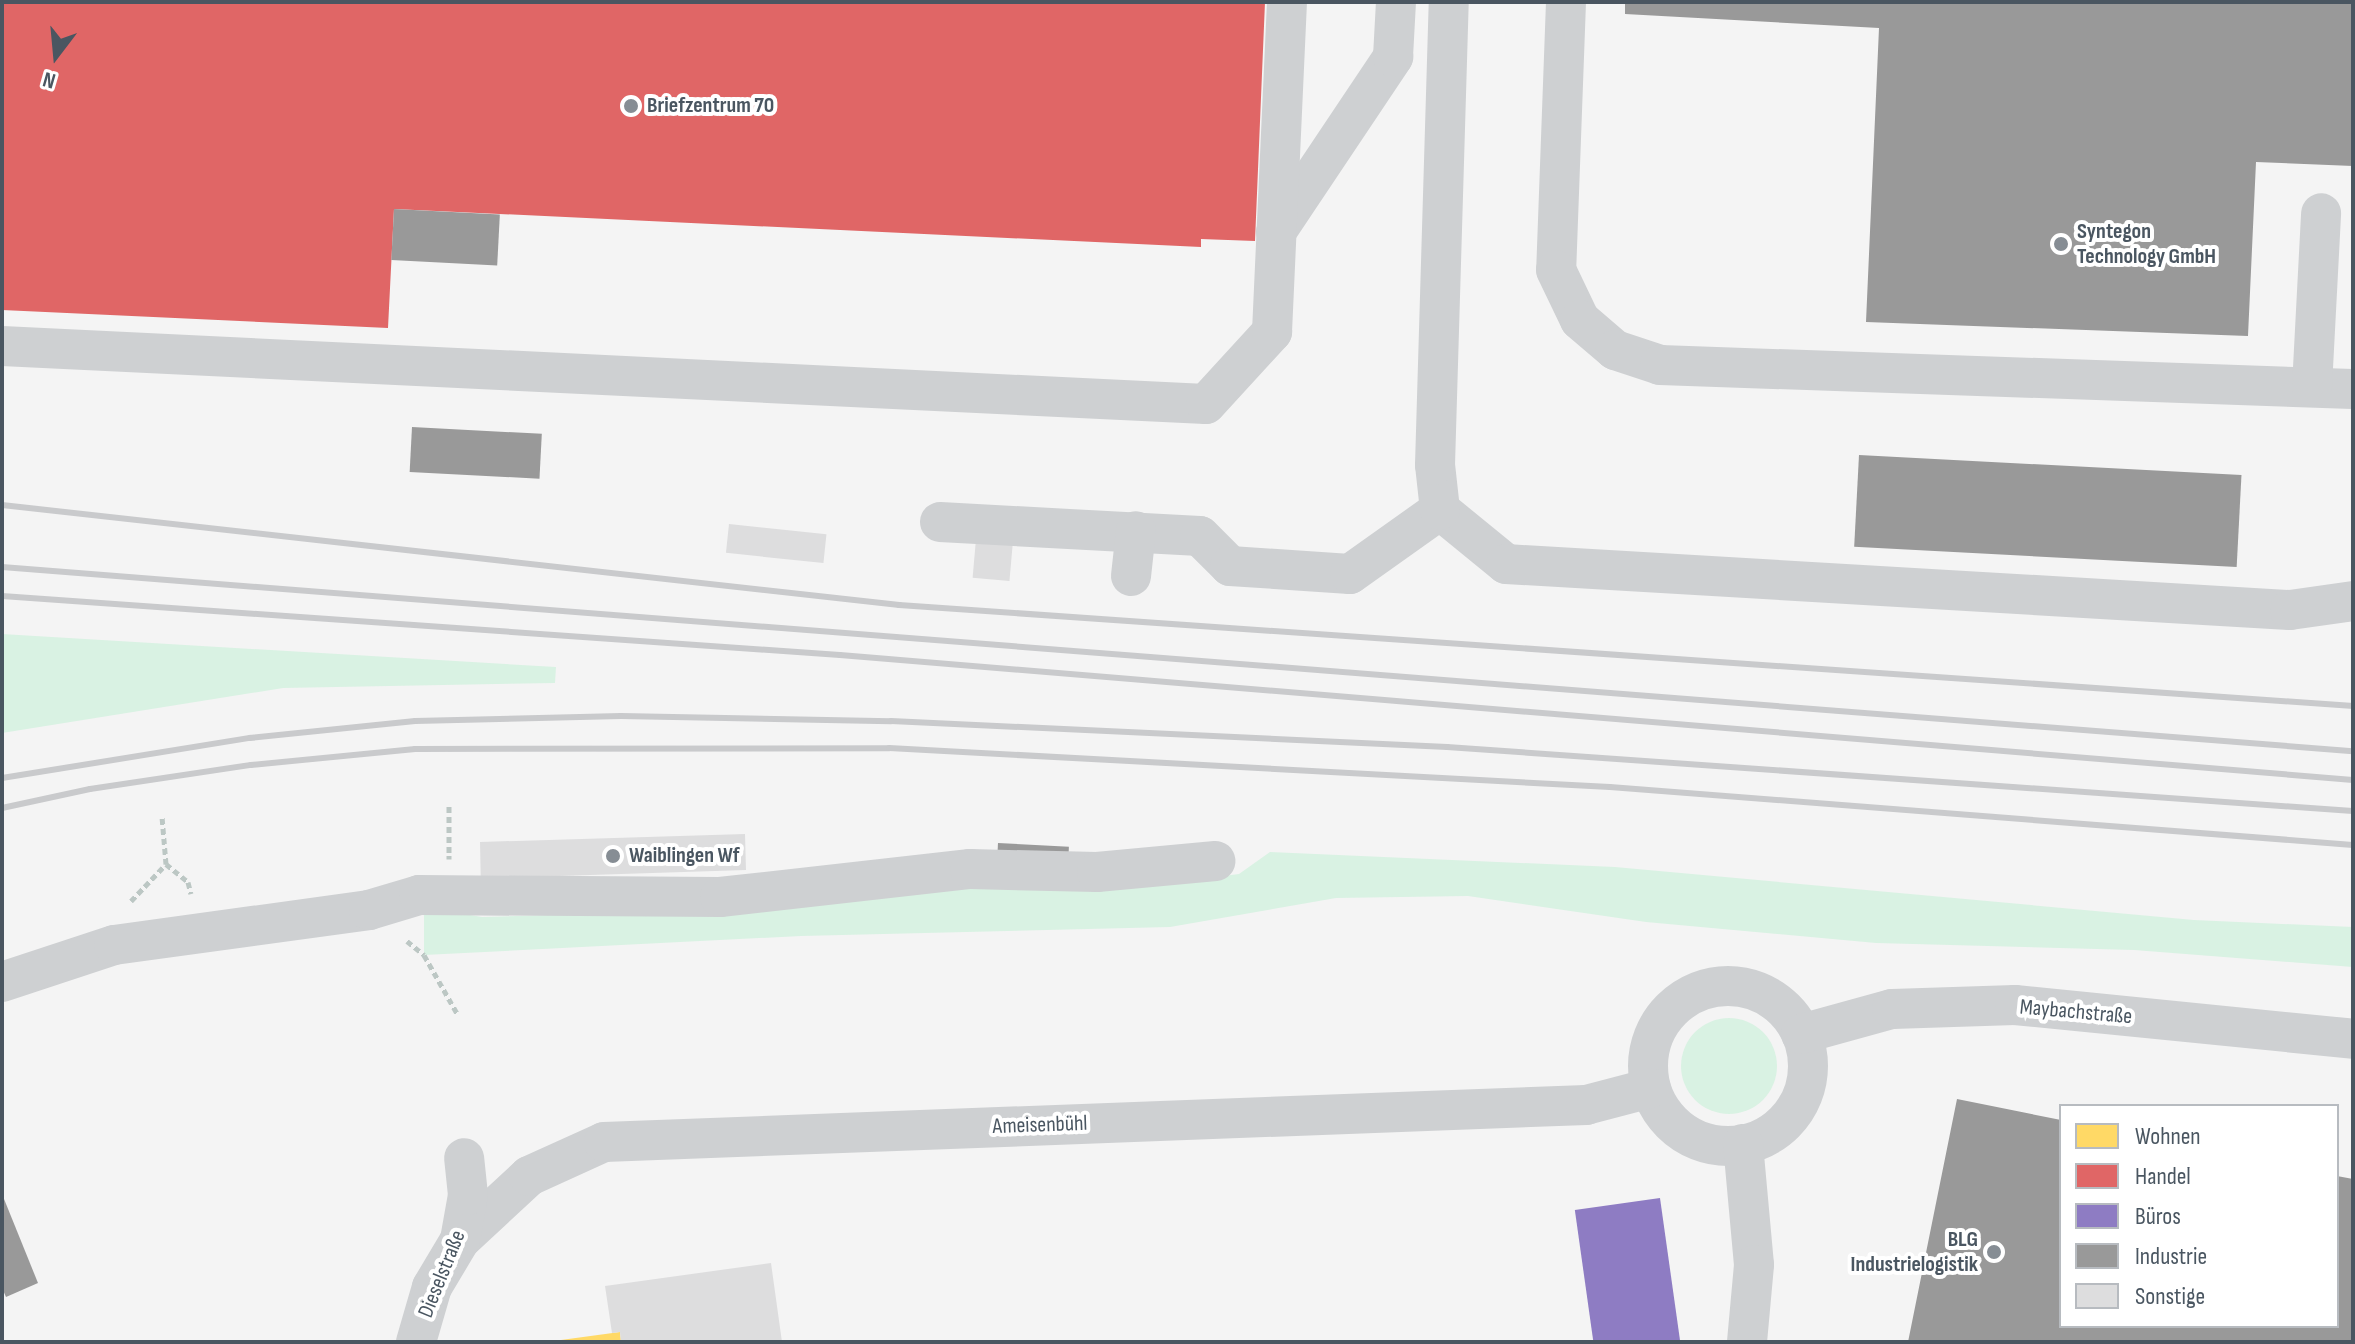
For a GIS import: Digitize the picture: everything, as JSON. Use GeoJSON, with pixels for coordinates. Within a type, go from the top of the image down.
{"type":"FeatureCollection","features":[{"type":"Feature","properties":{"kind":"street"},"geometry":{"type":"LineString","coordinates":[[2,346],[1206,404],[1272,332],[1287,2]]}},
{"type":"Feature","properties":{"kind":"street"},"geometry":{"type":"LineString","coordinates":[[1276,232],[1393,57],[1396,2]]}},
{"type":"Feature","properties":{"kind":"street"},"geometry":{"type":"LineString","coordinates":[[1449,2],[1435,465],[1440,510],[1506,564],[2290,610],[2353,601]]}},
{"type":"Feature","properties":{"kind":"street"},"geometry":{"type":"LineString","coordinates":[[1566,2],[1556,270],[1580,320],[1615,350],[1660,365],[2353,389]]}},
{"type":"Feature","properties":{"kind":"street"},"geometry":{"type":"LineString","coordinates":[[2312,387],[2321,213]]}},
{"type":"Feature","properties":{"kind":"street"},"geometry":{"type":"LineString","coordinates":[[940,522],[1200,536],[1230,566],[1350,574],[1440,510]]}},
{"type":"Feature","properties":{"kind":"street"},"geometry":{"type":"LineString","coordinates":[[1131,576],[1136,531]]}},
{"type":"Feature","properties":{"kind":"street"},"geometry":{"type":"LineString","coordinates":[[2,982],[114,945],[198,922],[369,910],[419,895],[720,897],[970,869],[1097,872],[1215,861]]}},
{"type":"Feature","properties":{"kind":"street"},"geometry":{"type":"LineString","coordinates":[[1715,987],[1757,991],[1791,1016],[1801,1034],[1808,1074],[1795,1111],[1764,1138],[1722,1146],[1683,1132],[1651,1088],[1648,1061],[1653,1038],[1677,1004],[1695,993],[1715,987]]}},
{"type":"Feature","properties":{"kind":"street","name":"Maybachstraße"},"geometry":{"type":"LineString","coordinates":[[1801,1034],[1892,1009],[2015,1005],[2353,1039]]}},
{"type":"Feature","properties":{"kind":"street","name":"Ameisenbühl"},"geometry":{"type":"LineString","coordinates":[[460,1240],[529,1176],[604,1142],[1586,1105],[1651,1088]]}},
{"type":"Feature","properties":{"kind":"street"},"geometry":{"type":"LineString","coordinates":[[1743,1144],[1754,1265],[1747,1342]]}},
{"type":"Feature","properties":{"kind":"street","name":"Dieselstraße"},"geometry":{"type":"LineString","coordinates":[[416,1342],[432,1287],[460,1240],[468,1195],[464,1158]]}},
{"type":"Feature","properties":{"kind":"path"},"geometry":{"type":"LineString","coordinates":[[449,806],[449,817]]}},
{"type":"Feature","properties":{"kind":"path"},"geometry":{"type":"LineString","coordinates":[[162,816],[166,864],[188,882],[198,922]]}},
{"type":"Feature","properties":{"kind":"path"},"geometry":{"type":"LineString","coordinates":[[114,945],[121,912],[166,864]]}},
{"type":"Feature","properties":{"kind":"path"},"geometry":{"type":"LineString","coordinates":[[369,910],[424,955],[458,1015]]}},
{"type":"Feature","properties":{"kind":"green space"},"geometry":{"type":"Polygon","coordinates":[[[2,634],[556,667],[555,683],[283,688],[2,733],[2,634]]]}},
{"type":"Feature","properties":{"kind":"green space"},"geometry":{"type":"Polygon","coordinates":[[[1270,852],[1615,867],[2194,920],[2353,927],[2353,967],[2134,950],[1876,943],[1646,922],[1468,896],[1336,898],[1170,927],[801,936],[424,955],[424,907],[482,917],[583,914],[976,885],[1146,886],[1239,874],[1270,852]]]}},
{"type":"Feature","properties":{"kind":"green space"},"geometry":{"type":"Polygon","coordinates":[[[1729,1018],[1747,1021],[1763,1032],[1774,1048],[1777,1066],[1774,1084],[1763,1100],[1747,1111],[1729,1114],[1711,1111],[1695,1100],[1684,1084],[1681,1066],[1684,1048],[1695,1032],[1711,1021],[1729,1018]]]}},
{"type":"Feature","properties":{"kind":"building: Wohnen"},"geometry":{"type":"Polygon","coordinates":[[[620,1332],[621,1342],[561,1342],[561,1340],[620,1332]]]}},
{"type":"Feature","properties":{"kind":"building: Handel","name":"Briefzentrum 70"},"geometry":{"type":"Polygon","coordinates":[[[2,2],[1265,2],[1255,241],[1201,239],[1201,247],[394,209],[388,328],[2,310],[2,2]]]}},
{"type":"Feature","properties":{"kind":"building: Büros"},"geometry":{"type":"Polygon","coordinates":[[[1660,1198],[1680,1342],[1593,1342],[1575,1210],[1660,1198]]]}},
{"type":"Feature","properties":{"kind":"building: Industrie","name":"Syntegon Technology GmbH"},"geometry":{"type":"Polygon","coordinates":[[[1625,2],[2353,2],[2353,166],[2256,162],[2248,336],[1866,322],[1879,28],[1625,14],[1625,2]]]}},
{"type":"Feature","properties":{"kind":"building: Industrie"},"geometry":{"type":"Polygon","coordinates":[[[394,209],[500,215],[497,265],[391,260],[394,209]]]}},
{"type":"Feature","properties":{"kind":"building: Industrie"},"geometry":{"type":"Polygon","coordinates":[[[412,427],[542,434],[539,479],[410,472],[412,427]]]}},
{"type":"Feature","properties":{"kind":"building: Industrie"},"geometry":{"type":"Polygon","coordinates":[[[1859,455],[2241,475],[2237,567],[1854,547],[1859,455]]]}},
{"type":"Feature","properties":{"kind":"building: Industrie"},"geometry":{"type":"Polygon","coordinates":[[[998,843],[1069,847],[1068,864],[997,860],[998,843]]]}},
{"type":"Feature","properties":{"kind":"building: Industrie","name":"BLG Industrielogistik"},"geometry":{"type":"Polygon","coordinates":[[[1957,1099],[2059,1120],[2059,1328],[2339,1328],[2339,1176],[2353,1179],[2353,1342],[1908,1342],[1957,1099]]]}},
{"type":"Feature","properties":{"kind":"building: Industrie"},"geometry":{"type":"Polygon","coordinates":[[[2,1194],[38,1283],[6,1297],[2,1288],[2,1194]]]}},
{"type":"Feature","properties":{"kind":"building: Sonstige"},"geometry":{"type":"Polygon","coordinates":[[[729,524],[826,534],[823,563],[726,553],[729,524]]]}},
{"type":"Feature","properties":{"kind":"building: Sonstige"},"geometry":{"type":"Polygon","coordinates":[[[976,539],[1013,542],[1009,581],[973,578],[976,539]]]}},
{"type":"Feature","properties":{"kind":"building: Sonstige","name":"Waiblingen Wf"},"geometry":{"type":"Polygon","coordinates":[[[745,834],[746,870],[528,877],[481,891],[480,842],[745,834]]]}},
{"type":"Feature","properties":{"kind":"building: Sonstige"},"geometry":{"type":"Polygon","coordinates":[[[771,1263],[782,1342],[621,1342],[620,1332],[612,1333],[605,1286],[771,1263]]]}},
{"type":"Feature","properties":{"kind":"railway"},"geometry":{"type":"LineString","coordinates":[[2,505],[899,605],[2353,706]]}},
{"type":"Feature","properties":{"kind":"railway"},"geometry":{"type":"LineString","coordinates":[[2,567],[2353,751]]}},
{"type":"Feature","properties":{"kind":"railway"},"geometry":{"type":"LineString","coordinates":[[2,596],[840,655],[2353,780]]}},
{"type":"Feature","properties":{"kind":"railway"},"geometry":{"type":"LineString","coordinates":[[2,778],[250,738],[415,721],[621,716],[891,721],[1447,747],[2353,811]]}},
{"type":"Feature","properties":{"kind":"railway"},"geometry":{"type":"LineString","coordinates":[[2,808],[90,789],[251,765],[415,749],[889,748],[1610,787],[2353,845]]}},
{"type":"Feature","properties":{"kind":"place","name":"Briefzentrum 70"},"geometry":{"type":"Point","coordinates":[631,106]}},
{"type":"Feature","properties":{"kind":"place","name":"Syntegon Technology GmbH"},"geometry":{"type":"Point","coordinates":[2061,244]}},
{"type":"Feature","properties":{"kind":"place","name":"Waiblingen Wf"},"geometry":{"type":"Point","coordinates":[613,856]}},
{"type":"Feature","properties":{"kind":"place","name":"BLG Industrielogistik"},"geometry":{"type":"Point","coordinates":[1994,1252]}}]}
